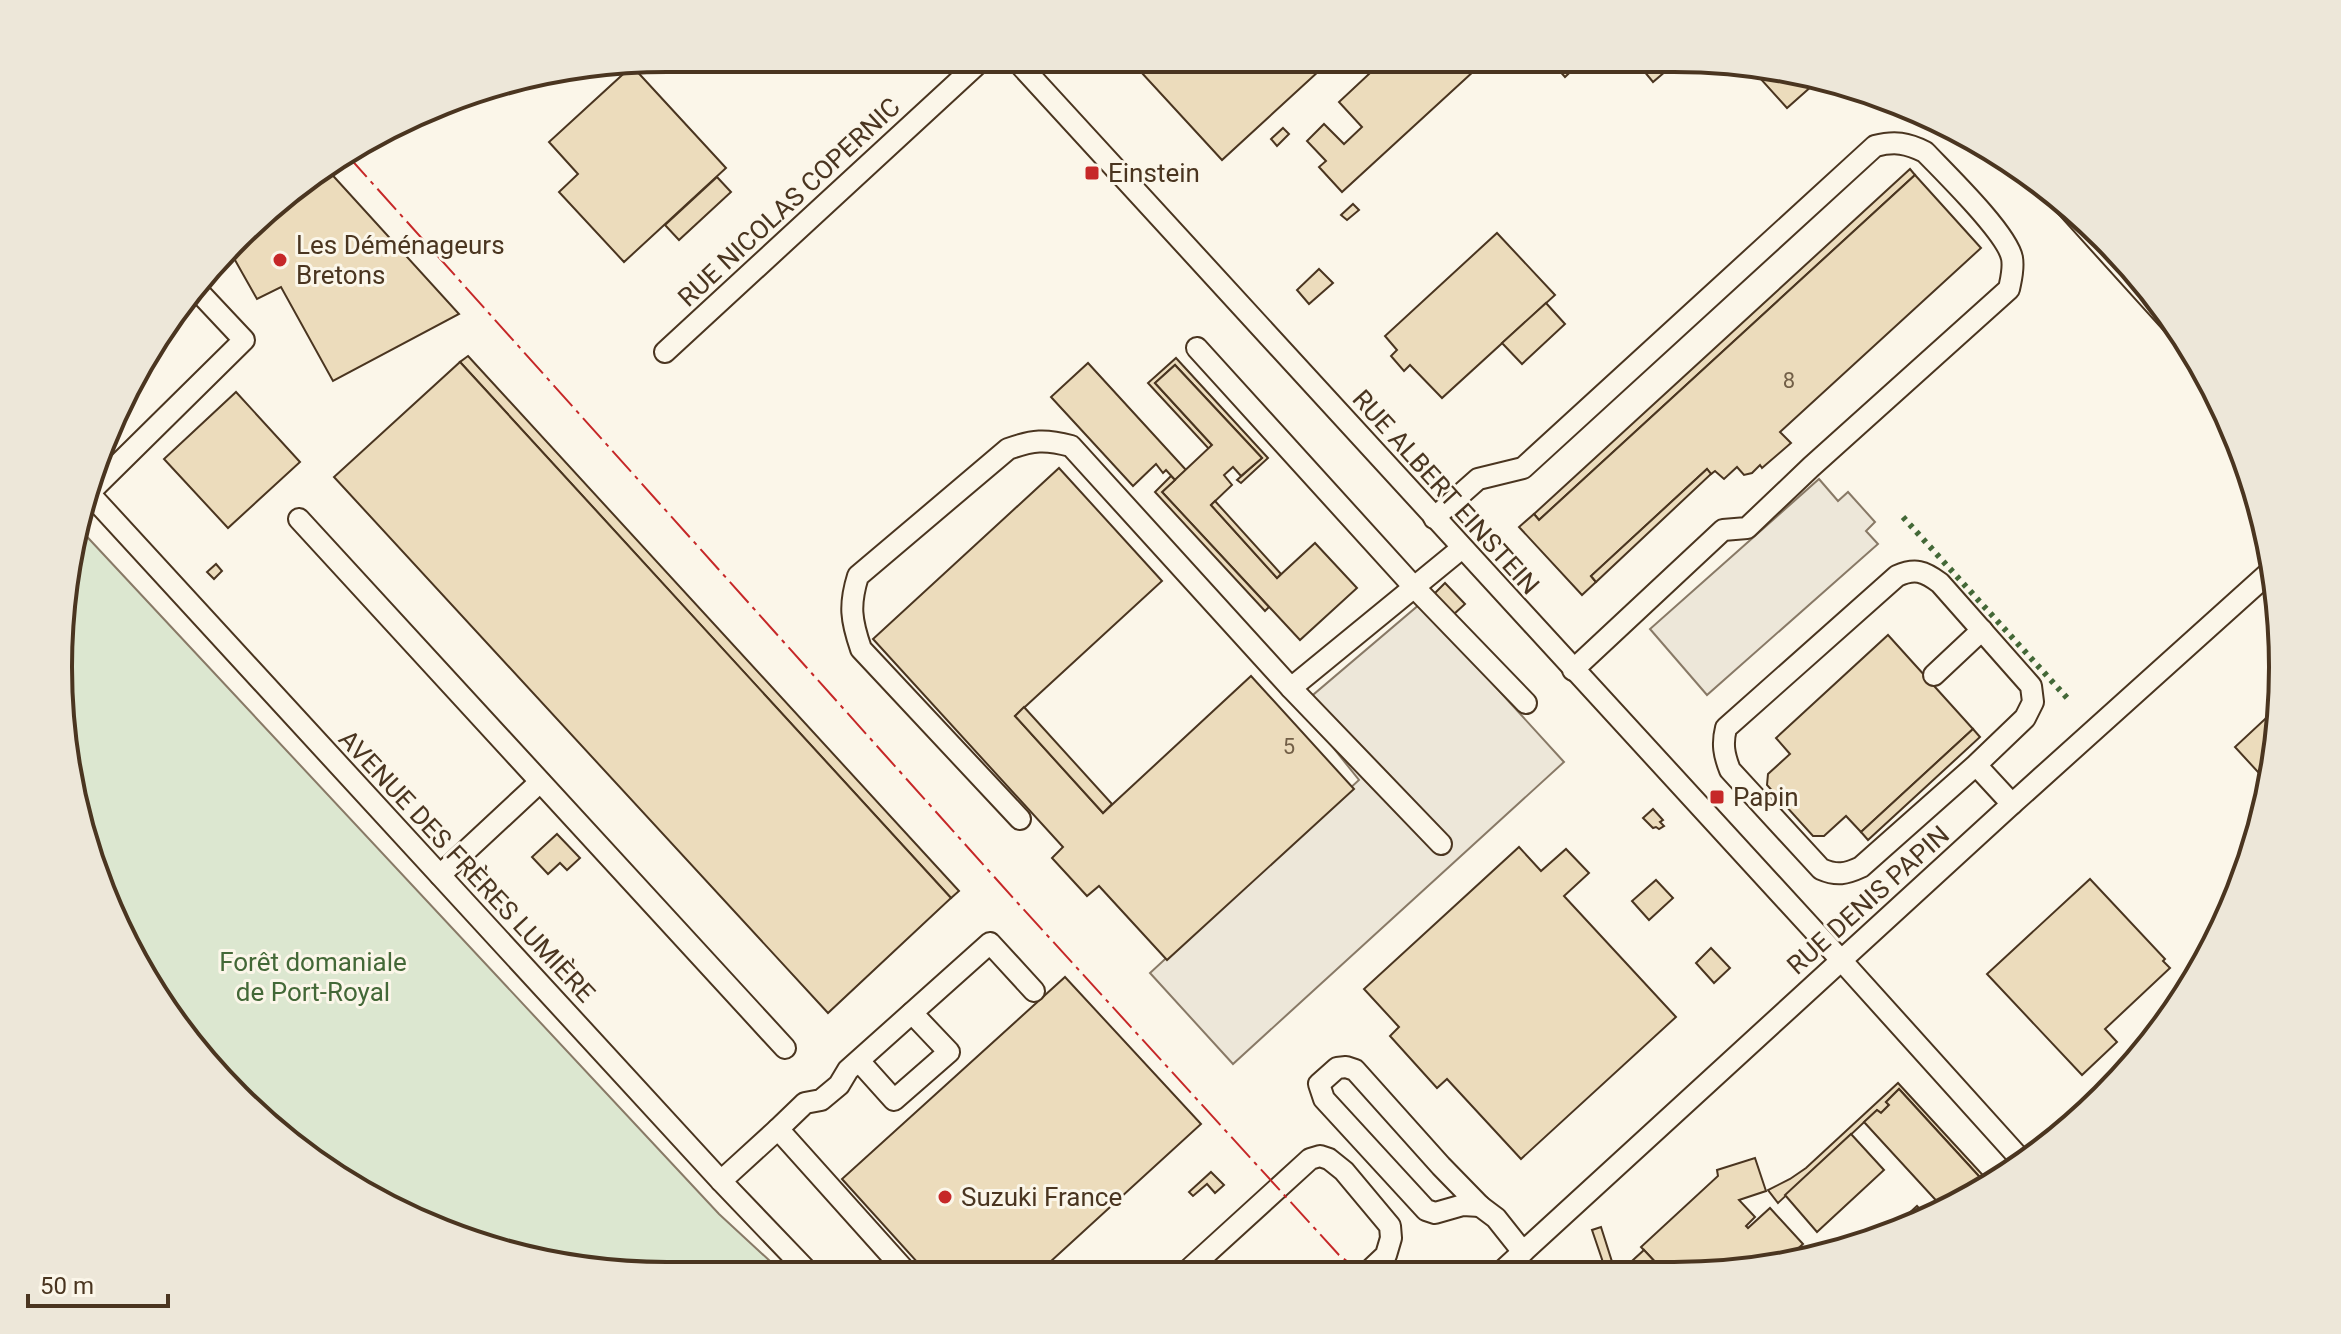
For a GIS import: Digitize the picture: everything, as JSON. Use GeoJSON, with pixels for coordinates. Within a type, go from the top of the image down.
{"type":"FeatureCollection","features":[{"type":"Feature","properties":{"kind":"street","name":"RUE NICOLAS COPERNIC"},"geometry":{"type":"LineString","coordinates":[[665,352],[969,72]]}},
{"type":"Feature","properties":{"kind":"street","name":"RUE ALBERT EINSTEIN"},"geometry":{"type":"LineString","coordinates":[[1027,72],[2016,1154]]}},
{"type":"Feature","properties":{"kind":"street"},"geometry":{"type":"LineString","coordinates":[[1434,518],[1478,479],[1523,468],[1875,146],[1893,141],[1925,152],[1994,227],[2004,238],[2012,257],[2009,289],[1747,528],[1723,530],[1573,670]]}},
{"type":"Feature","properties":{"kind":"street"},"geometry":{"type":"LineString","coordinates":[[104,477],[244,340],[203,296]]}},
{"type":"Feature","properties":{"kind":"street"},"geometry":{"type":"LineString","coordinates":[[1197,348],[1414,587],[1526,703]]}},
{"type":"Feature","properties":{"kind":"street"},"geometry":{"type":"LineString","coordinates":[[1020,819],[861,649],[853,625],[851,598],[858,576],[1008,449],[1027,442],[1048,440],[1071,446],[1291,688],[1441,844]]}},
{"type":"Feature","properties":{"kind":"street","name":"AVENUE DES FRÈRES LUMIÈRE"},"geometry":{"type":"LineString","coordinates":[[96,501],[799,1262]]}},
{"type":"Feature","properties":{"kind":"street"},"geometry":{"type":"LineString","coordinates":[[299,519],[785,1048]]}},
{"type":"Feature","properties":{"kind":"street"},"geometry":{"type":"LineString","coordinates":[[1291,688],[1462,548]]}},
{"type":"Feature","properties":{"kind":"street"},"geometry":{"type":"LineString","coordinates":[[1910,570],[1929,574],[1940,583],[2031,686],[2033,702],[2025,718],[1976,765],[1861,867],[1846,874],[1831,874],[1821,869],[1730,770],[1723,753],[1723,738],[1726,728],[1897,576],[1910,570]]}},
{"type":"Feature","properties":{"kind":"street","name":"RUE DENIS PAPIN"},"geometry":{"type":"LineString","coordinates":[[1512,1262],[2262,579]]}},
{"type":"Feature","properties":{"kind":"street"},"geometry":{"type":"LineString","coordinates":[[1934,675],[1982,630]]}},
{"type":"Feature","properties":{"kind":"street"},"geometry":{"type":"LineString","coordinates":[[1976,765],[2012,804]]}},
{"type":"Feature","properties":{"kind":"street"},"geometry":{"type":"LineString","coordinates":[[440,875],[540,782]]}},
{"type":"Feature","properties":{"kind":"street"},"geometry":{"type":"LineString","coordinates":[[721,1181],[805,1103],[821,1100],[839,1085],[848,1070],[990,943],[1034,991]]}},
{"type":"Feature","properties":{"kind":"street"},"geometry":{"type":"LineString","coordinates":[[859,1061],[894,1100],[949,1052],[912,1013]]}},
{"type":"Feature","properties":{"kind":"street"},"geometry":{"type":"LineString","coordinates":[[1480,1206],[1463,1205],[1435,1213],[1426,1210],[1324,1099],[1319,1084],[1337,1068],[1355,1070],[1480,1206],[1496,1218],[1523,1252]]}},
{"type":"Feature","properties":{"kind":"street"},"geometry":{"type":"LineString","coordinates":[[778,1129],[897,1262]]}},
{"type":"Feature","properties":{"kind":"street"},"geometry":{"type":"LineString","coordinates":[[1197,1262],[1310,1159],[1320,1156],[1344,1171],[1390,1226],[1391,1238],[1386,1255],[1379,1262]]}},
{"type":"Feature","properties":{"kind":"green space","name":"Forêt domaniale de Port-Royal"},"geometry":{"type":"Polygon","coordinates":[[[87,536],[719,1214],[771,1262],[628,1261],[551,1251],[513,1242],[439,1217],[369,1182],[305,1139],[246,1088],[195,1029],[152,964],[117,895],[92,821],[77,745],[72,667],[77,589],[87,536]]]}},
{"type":"Feature","properties":{"kind":"shaded area"},"geometry":{"type":"Polygon","coordinates":[[[1819,479],[1838,501],[1848,492],[1875,522],[1866,531],[1878,544],[1707,695],[1650,629],[1819,479]]]}},
{"type":"Feature","properties":{"kind":"shaded area"},"geometry":{"type":"Polygon","coordinates":[[[1420,604],[1564,762],[1233,1064],[1150,973],[1359,780],[1300,706],[1420,604]]]}},
{"type":"Feature","properties":{"kind":"building"},"geometry":{"type":"Polygon","coordinates":[[[1141,72],[1318,72],[1222,160],[1141,72]]]}},
{"type":"Feature","properties":{"kind":"building"},"geometry":{"type":"Polygon","coordinates":[[[1371,72],[1473,72],[1342,192],[1319,167],[1326,161],[1307,141],[1324,124],[1344,144],[1362,127],[1339,102],[1371,72]]]}},
{"type":"Feature","properties":{"kind":"building"},"geometry":{"type":"Polygon","coordinates":[[[1645,72],[1665,72],[1653,82],[1645,72]]]}},
{"type":"Feature","properties":{"kind":"building"},"geometry":{"type":"Polygon","coordinates":[[[624,73],[638,73],[726,168],[624,262],[559,192],[578,174],[549,142],[624,73]]]}},
{"type":"Feature","properties":{"kind":"building"},"geometry":{"type":"Polygon","coordinates":[[[1760,78],[1810,88],[1787,108],[1760,78]]]}},
{"type":"Feature","properties":{"kind":"building"},"geometry":{"type":"Polygon","coordinates":[[[1283,128],[1289,134],[1277,146],[1271,139],[1283,128]]]}},
{"type":"Feature","properties":{"kind":"building"},"geometry":{"type":"Polygon","coordinates":[[[1910,169],[1915,175],[1539,520],[1534,514],[1910,169]]]}},
{"type":"Feature","properties":{"kind":"building"},"geometry":{"type":"Polygon","coordinates":[[[332,175],[459,314],[333,381],[281,287],[257,299],[234,259],[275,220],[332,175]]]}},
{"type":"Feature","properties":{"kind":"building"},"geometry":{"type":"Polygon","coordinates":[[[1915,175],[1981,248],[1780,432],[1791,443],[1752,473],[1744,475],[1737,467],[1724,479],[1707,469],[1591,576],[1596,582],[1582,595],[1519,527],[1534,514],[1539,520],[1915,175]]]}},
{"type":"Feature","properties":{"kind":"building"},"geometry":{"type":"Polygon","coordinates":[[[717,177],[731,192],[679,240],[665,225],[717,177]]]}},
{"type":"Feature","properties":{"kind":"building"},"geometry":{"type":"Polygon","coordinates":[[[1353,204],[1359,210],[1347,220],[1341,215],[1353,204]]]}},
{"type":"Feature","properties":{"kind":"building"},"geometry":{"type":"Polygon","coordinates":[[[1497,233],[1555,295],[1442,398],[1410,365],[1404,371],[1391,356],[1397,350],[1385,336],[1497,233]]]}},
{"type":"Feature","properties":{"kind":"building"},"geometry":{"type":"Polygon","coordinates":[[[1319,269],[1333,283],[1309,304],[1297,290],[1319,269]]]}},
{"type":"Feature","properties":{"kind":"building"},"geometry":{"type":"Polygon","coordinates":[[[1546,303],[1565,324],[1522,364],[1502,343],[1546,303]]]}},
{"type":"Feature","properties":{"kind":"building"},"geometry":{"type":"Polygon","coordinates":[[[468,356],[959,891],[951,898],[460,362],[468,356]]]}},
{"type":"Feature","properties":{"kind":"building"},"geometry":{"type":"Polygon","coordinates":[[[1176,358],[1268,458],[1241,483],[1237,480],[1262,458],[1175,365],[1155,383],[1212,445],[1209,449],[1148,383],[1176,358]]]}},
{"type":"Feature","properties":{"kind":"building"},"geometry":{"type":"Polygon","coordinates":[[[460,362],[951,898],[828,1013],[334,477],[460,362]]]}},
{"type":"Feature","properties":{"kind":"building"},"geometry":{"type":"Polygon","coordinates":[[[1088,363],[1186,470],[1175,480],[1156,464],[1133,486],[1051,397],[1088,363]]]}},
{"type":"Feature","properties":{"kind":"building"},"geometry":{"type":"Polygon","coordinates":[[[1175,365],[1262,458],[1241,476],[1233,467],[1224,475],[1232,485],[1211,505],[1277,578],[1315,543],[1357,588],[1300,640],[1162,492],[1212,445],[1155,383],[1175,365]]]}},
{"type":"Feature","properties":{"kind":"building"},"geometry":{"type":"Polygon","coordinates":[[[236,392],[300,462],[228,528],[164,459],[236,392]]]}},
{"type":"Feature","properties":{"kind":"building"},"geometry":{"type":"Polygon","coordinates":[[[1059,468],[1162,581],[1015,716],[1103,813],[1251,676],[1354,789],[1167,960],[1099,886],[1087,896],[1052,858],[1063,847],[873,639],[1059,468]]]}},
{"type":"Feature","properties":{"kind":"building"},"geometry":{"type":"Polygon","coordinates":[[[1707,469],[1711,474],[1596,582],[1591,576],[1707,469]]]}},
{"type":"Feature","properties":{"kind":"building"},"geometry":{"type":"Polygon","coordinates":[[[1171,476],[1175,480],[1162,492],[1269,607],[1265,611],[1155,492],[1171,476]]]}},
{"type":"Feature","properties":{"kind":"building"},"geometry":{"type":"Polygon","coordinates":[[[1215,501],[1281,574],[1277,578],[1211,505],[1215,501]]]}},
{"type":"Feature","properties":{"kind":"building"},"geometry":{"type":"Polygon","coordinates":[[[216,564],[222,571],[214,579],[207,572],[216,564]]]}},
{"type":"Feature","properties":{"kind":"building"},"geometry":{"type":"Polygon","coordinates":[[[1445,583],[1465,604],[1454,614],[1434,594],[1445,583]]]}},
{"type":"Feature","properties":{"kind":"building"},"geometry":{"type":"Polygon","coordinates":[[[1888,635],[1973,729],[1861,832],[1846,816],[1824,836],[1813,836],[1767,785],[1768,774],[1790,754],[1776,738],[1888,635]]]}},
{"type":"Feature","properties":{"kind":"building"},"geometry":{"type":"Polygon","coordinates":[[[1024,707],[1112,804],[1103,813],[1015,716],[1024,707]]]}},
{"type":"Feature","properties":{"kind":"building"},"geometry":{"type":"Polygon","coordinates":[[[2267,717],[2259,774],[2235,747],[2267,717]]]}},
{"type":"Feature","properties":{"kind":"building"},"geometry":{"type":"Polygon","coordinates":[[[1973,729],[1980,737],[1868,840],[1861,832],[1973,729]]]}},
{"type":"Feature","properties":{"kind":"building"},"geometry":{"type":"Polygon","coordinates":[[[1653,809],[1663,820],[1660,822],[1664,826],[1659,829],[1653,828],[1643,818],[1653,809]]]}},
{"type":"Feature","properties":{"kind":"building"},"geometry":{"type":"Polygon","coordinates":[[[557,834],[580,858],[567,870],[560,863],[548,874],[532,857],[557,834]]]}},
{"type":"Feature","properties":{"kind":"building"},"geometry":{"type":"Polygon","coordinates":[[[1519,847],[1541,871],[1566,849],[1589,873],[1564,896],[1676,1017],[1521,1159],[1447,1079],[1437,1088],[1390,1036],[1399,1027],[1364,989],[1519,847]]]}},
{"type":"Feature","properties":{"kind":"building"},"geometry":{"type":"Polygon","coordinates":[[[2090,879],[2170,968],[2105,1029],[2117,1042],[2082,1075],[1987,974],[2090,879]]]}},
{"type":"Feature","properties":{"kind":"building"},"geometry":{"type":"Polygon","coordinates":[[[1656,880],[1673,898],[1649,920],[1632,901],[1656,880]]]}},
{"type":"Feature","properties":{"kind":"building"},"geometry":{"type":"Polygon","coordinates":[[[1711,948],[1730,968],[1714,983],[1696,963],[1711,948]]]}},
{"type":"Feature","properties":{"kind":"building"},"geometry":{"type":"Polygon","coordinates":[[[1065,977],[1201,1124],[1050,1262],[917,1262],[842,1179],[1065,977]]]}},
{"type":"Feature","properties":{"kind":"building"},"geometry":{"type":"Polygon","coordinates":[[[1898,1083],[1983,1175],[1980,1177],[1899,1089],[1886,1102],[1889,1105],[1881,1113],[1877,1110],[1778,1203],[1768,1190],[1806,1168],[1898,1083]]]}},
{"type":"Feature","properties":{"kind":"building"},"geometry":{"type":"Polygon","coordinates":[[[1899,1089],[1980,1177],[1937,1201],[1864,1122],[1877,1110],[1881,1113],[1889,1105],[1886,1102],[1899,1089]]]}},
{"type":"Feature","properties":{"kind":"building"},"geometry":{"type":"Polygon","coordinates":[[[1851,1134],[1884,1170],[1817,1232],[1785,1195],[1851,1134]]]}},
{"type":"Feature","properties":{"kind":"building"},"geometry":{"type":"Polygon","coordinates":[[[1755,1158],[1766,1191],[1739,1200],[1755,1217],[1746,1226],[1748,1228],[1770,1208],[1803,1244],[1797,1249],[1752,1257],[1655,1262],[1641,1247],[1718,1176],[1717,1170],[1755,1158]]]}},
{"type":"Feature","properties":{"kind":"building"},"geometry":{"type":"Polygon","coordinates":[[[1211,1172],[1224,1185],[1215,1193],[1207,1184],[1193,1196],[1189,1192],[1211,1172]]]}},
{"type":"Feature","properties":{"kind":"building"},"geometry":{"type":"Polygon","coordinates":[[[1601,1227],[1612,1262],[1603,1262],[1592,1230],[1601,1227]]]}},
{"type":"Feature","properties":{"kind":"building"},"geometry":{"type":"Polygon","coordinates":[[[1644,1250],[1655,1262],[1631,1262],[1644,1250]]]}},
{"type":"Feature","properties":{"kind":"hedge"},"geometry":{"type":"LineString","coordinates":[[1903,517],[2068,699]]}},
{"type":"Feature","properties":{"kind":"power"},"geometry":{"type":"LineString","coordinates":[[353,162],[1015,900],[1348,1262]]}},
{"type":"Feature","properties":{"kind":"place","name":"Einstein"},"geometry":{"type":"Point","coordinates":[1092,173]}},
{"type":"Feature","properties":{"kind":"place","name":"Les Déménageurs Bretons"},"geometry":{"type":"Point","coordinates":[280,260]}},
{"type":"Feature","properties":{"kind":"place","name":"Papin"},"geometry":{"type":"Point","coordinates":[1717,797]}},
{"type":"Feature","properties":{"kind":"place","name":"Suzuki France"},"geometry":{"type":"Point","coordinates":[945,1197]}}]}
